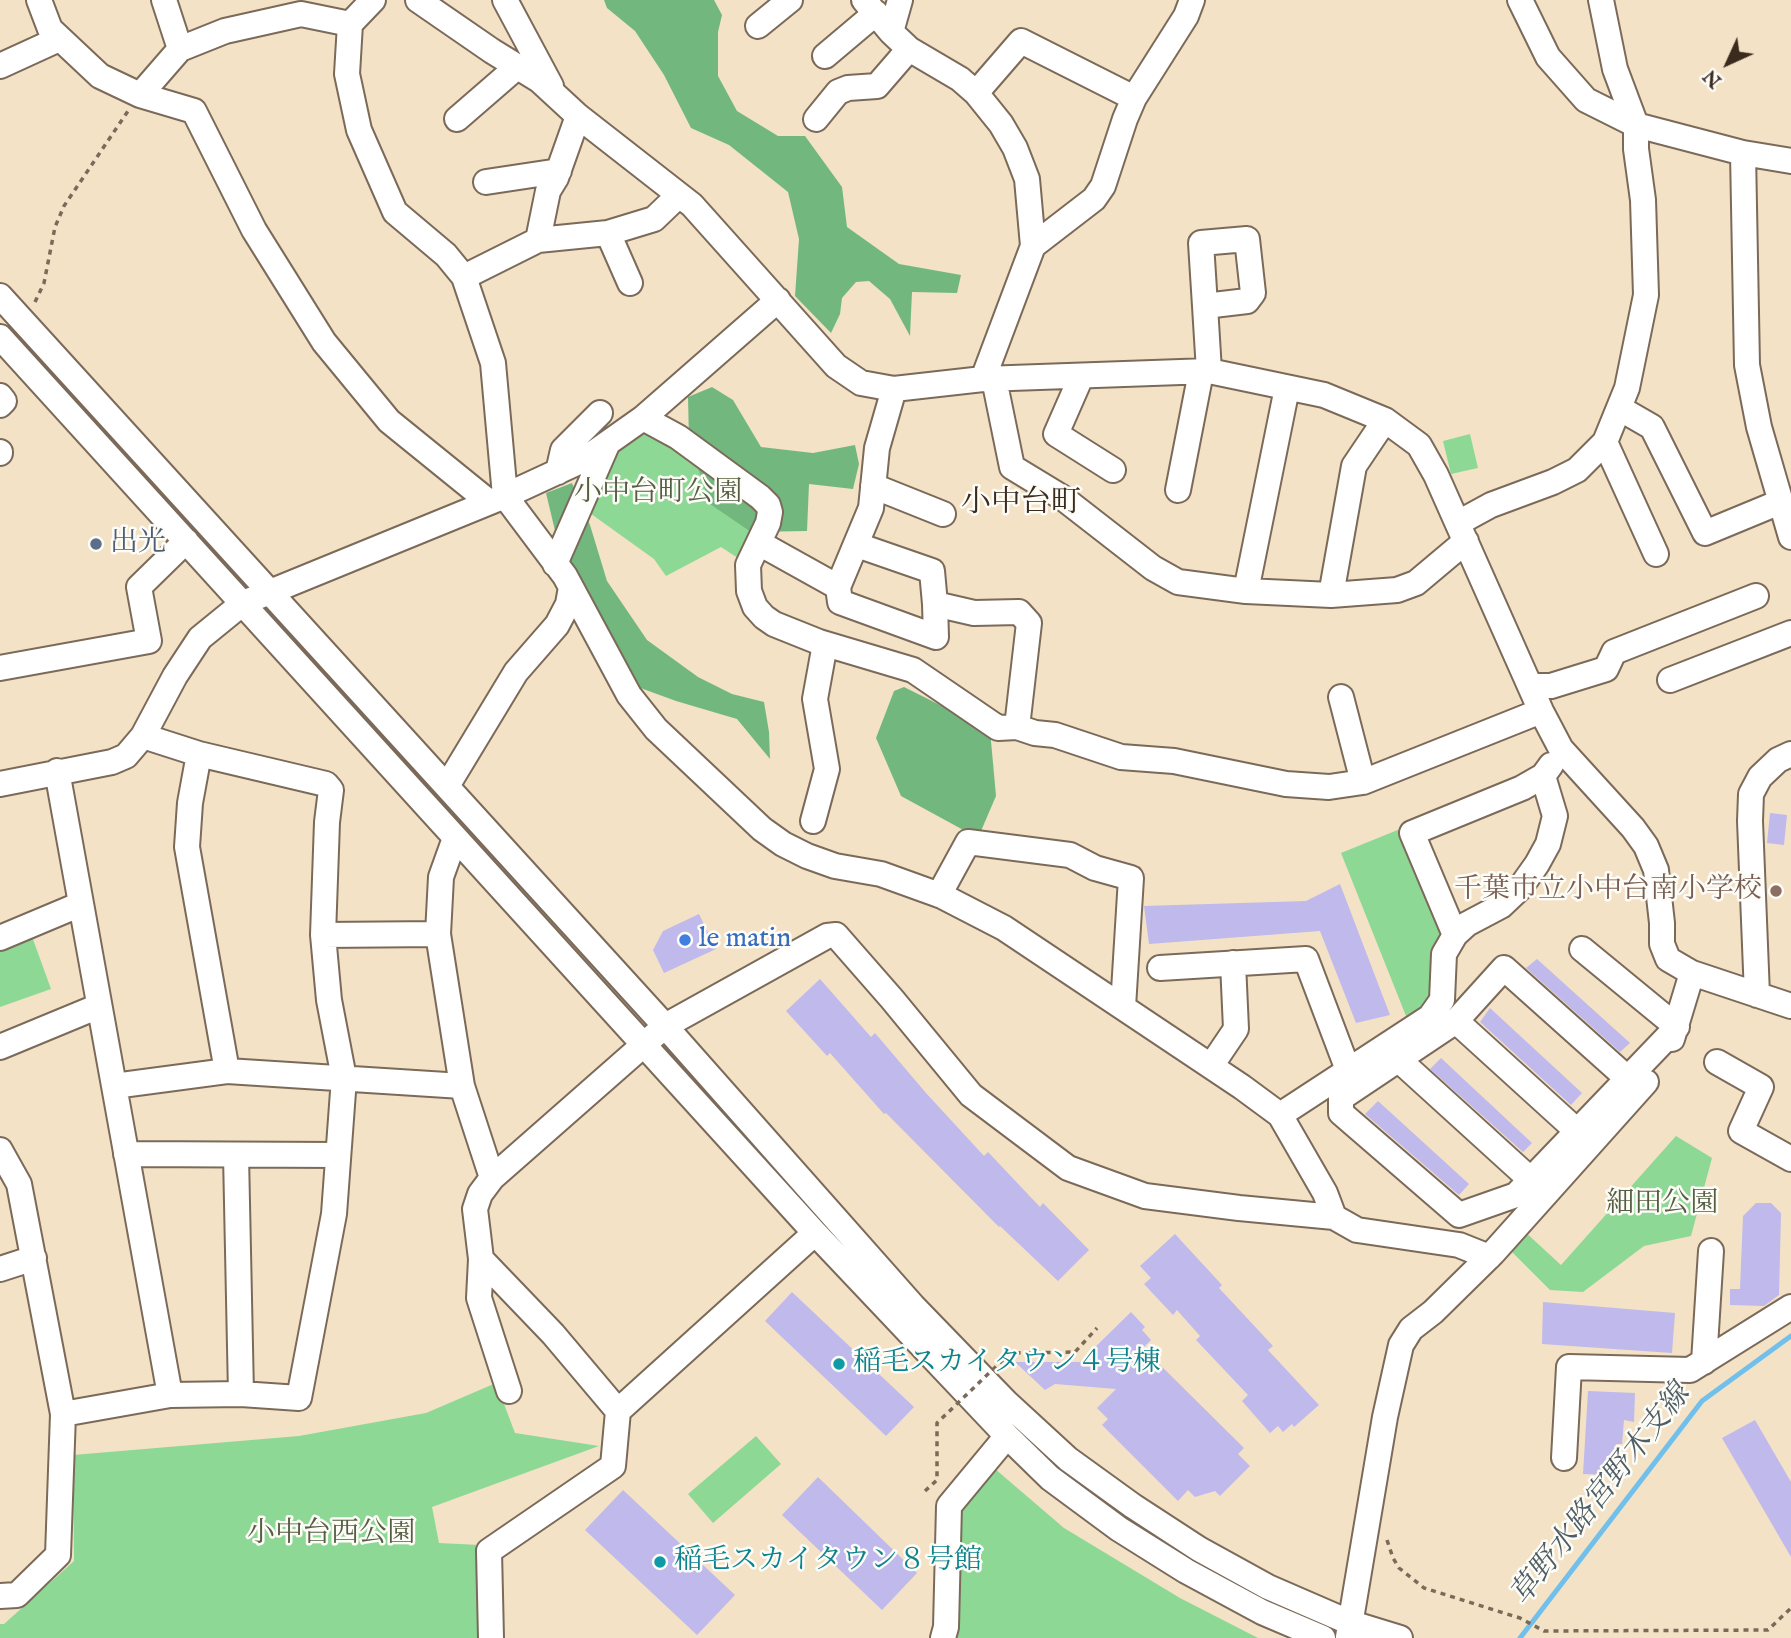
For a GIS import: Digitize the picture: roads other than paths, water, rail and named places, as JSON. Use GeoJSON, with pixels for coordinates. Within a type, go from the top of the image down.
{"type":"FeatureCollection","features":[{"type":"Feature","properties":{"kind":"street"},"geometry":{"type":"LineString","coordinates":[[39,0],[50,29],[58,39],[100,76],[140,95],[194,111],[254,230],[324,342],[390,421],[497,499],[555,564],[571,587],[629,695],[656,729],[762,829],[807,856],[835,866],[881,874],[939,895],[1004,928],[1211,1066],[1280,1115],[1325,1193],[1334,1217]]}},
{"type":"Feature","properties":{"kind":"street"},"geometry":{"type":"LineString","coordinates":[[164,0],[180,49]]}},
{"type":"Feature","properties":{"kind":"street"},"geometry":{"type":"LineString","coordinates":[[373,0],[350,24],[347,74],[359,131],[395,212],[446,255],[464,277],[493,363],[497,499]]}},
{"type":"Feature","properties":{"kind":"street"},"geometry":{"type":"LineString","coordinates":[[418,0],[539,80],[578,116],[692,205],[836,366],[861,383],[894,389],[988,379],[1205,372],[1324,395],[1385,420],[1419,445],[1436,475],[1541,711],[1561,749],[1646,846],[1656,870],[1662,944],[1668,959],[1692,973],[1791,1006]]}},
{"type":"Feature","properties":{"kind":"street"},"geometry":{"type":"LineString","coordinates":[[505,0],[556,95]]}},
{"type":"Feature","properties":{"kind":"street"},"geometry":{"type":"LineString","coordinates":[[758,26],[790,0]]}},
{"type":"Feature","properties":{"kind":"street"},"geometry":{"type":"LineString","coordinates":[[825,56],[900,0]]}},
{"type":"Feature","properties":{"kind":"street"},"geometry":{"type":"LineString","coordinates":[[1033,246],[1094,199],[1103,186],[1134,98],[1186,16],[1192,0]]}},
{"type":"Feature","properties":{"kind":"street"},"geometry":{"type":"LineString","coordinates":[[1520,0],[1548,57],[1586,100],[1636,125],[1744,153],[1791,161]]}},
{"type":"Feature","properties":{"kind":"street"},"geometry":{"type":"LineString","coordinates":[[877,15],[909,49],[960,79],[976,93],[1001,124],[1015,148],[1027,179],[1033,246],[1016,286],[988,379],[1012,467],[1063,498],[1153,568],[1178,582],[1246,591],[1331,594],[1397,590],[1416,583],[1462,532],[1491,505],[1577,470],[1605,442],[1627,388],[1646,295],[1643,200],[1636,149],[1636,125],[1615,69],[1601,0]]}},
{"type":"Feature","properties":{"kind":"street"},"geometry":{"type":"LineString","coordinates":[[140,95],[180,49],[225,30],[301,14],[350,24]]}},
{"type":"Feature","properties":{"kind":"street"},"geometry":{"type":"LineString","coordinates":[[0,66],[58,39]]}},
{"type":"Feature","properties":{"kind":"street"},"geometry":{"type":"LineString","coordinates":[[976,93],[1021,41],[1134,98]]}},
{"type":"Feature","properties":{"kind":"street"},"geometry":{"type":"LineString","coordinates":[[816,119],[838,92],[848,88],[877,86],[909,49]]}},
{"type":"Feature","properties":{"kind":"street"},"geometry":{"type":"LineString","coordinates":[[457,119],[517,67]]}},
{"type":"Feature","properties":{"kind":"street"},"geometry":{"type":"LineString","coordinates":[[538,240],[548,191],[559,171],[578,116]]}},
{"type":"Feature","properties":{"kind":"street"},"geometry":{"type":"LineString","coordinates":[[1744,153],[1747,365],[1759,427],[1791,537]]}},
{"type":"Feature","properties":{"kind":"street"},"geometry":{"type":"LineString","coordinates":[[486,182],[559,171]]}},
{"type":"Feature","properties":{"kind":"street"},"geometry":{"type":"LineString","coordinates":[[464,277],[538,240],[608,233],[654,219],[679,195]]}},
{"type":"Feature","properties":{"kind":"street"},"geometry":{"type":"LineString","coordinates":[[608,233],[630,283]]}},
{"type":"Feature","properties":{"kind":"street"},"geometry":{"type":"LineString","coordinates":[[0,296],[665,1026],[913,1306],[1006,1402],[1068,1459],[1199,1549],[1349,1630],[1400,1638]]}},
{"type":"Feature","properties":{"kind":"street"},"geometry":{"type":"LineString","coordinates":[[0,784],[112,762],[126,756],[143,736],[174,676],[200,638],[243,603],[497,499],[558,472],[607,445],[643,418],[778,300]]}},
{"type":"Feature","properties":{"kind":"street"},"geometry":{"type":"LineString","coordinates":[[1178,490],[1205,372],[1205,306]]}},
{"type":"Feature","properties":{"kind":"street"},"geometry":{"type":"LineString","coordinates":[[0,337],[815,1233],[1007,1436],[1050,1478],[1119,1529],[1186,1571],[1262,1612],[1323,1638]]}},
{"type":"Feature","properties":{"kind":"street"},"geometry":{"type":"LineString","coordinates":[[1081,377],[1056,434],[1113,470]]}},
{"type":"Feature","properties":{"kind":"street"},"geometry":{"type":"LineString","coordinates":[[1246,591],[1287,387]]}},
{"type":"Feature","properties":{"kind":"street"},"geometry":{"type":"LineString","coordinates":[[857,545],[932,571],[936,637],[841,602],[838,587],[871,508],[877,448],[894,389]]}},
{"type":"Feature","properties":{"kind":"street"},"geometry":{"type":"LineString","coordinates":[[0,396],[4,401],[0,405]]}},
{"type":"Feature","properties":{"kind":"street"},"geometry":{"type":"LineString","coordinates":[[1619,408],[1652,427],[1705,533],[1780,502]]}},
{"type":"Feature","properties":{"kind":"street"},"geometry":{"type":"LineString","coordinates":[[558,472],[564,450],[600,413]]}},
{"type":"Feature","properties":{"kind":"street"},"geometry":{"type":"LineString","coordinates":[[643,418],[678,437],[768,505],[768,523],[748,565],[749,591],[755,607],[774,624],[825,644],[913,670],[998,728],[1017,727],[1035,733],[1055,735],[1121,757],[1174,761],[1286,784],[1329,787],[1363,782],[1541,711]]}},
{"type":"Feature","properties":{"kind":"street"},"geometry":{"type":"LineString","coordinates":[[1331,594],[1354,466],[1385,420]]}},
{"type":"Feature","properties":{"kind":"street"},"geometry":{"type":"LineString","coordinates":[[1605,442],[1656,554]]}},
{"type":"Feature","properties":{"kind":"street"},"geometry":{"type":"LineString","coordinates":[[555,564],[607,445]]}},
{"type":"Feature","properties":{"kind":"street"},"geometry":{"type":"LineString","coordinates":[[873,486],[943,514]]}},
{"type":"Feature","properties":{"kind":"street"},"geometry":{"type":"LineString","coordinates":[[0,668],[149,641],[138,587],[186,541]]}},
{"type":"Feature","properties":{"kind":"street"},"geometry":{"type":"LineString","coordinates":[[760,543],[838,587]]}},
{"type":"Feature","properties":{"kind":"street"},"geometry":{"type":"LineString","coordinates":[[447,786],[516,672],[557,625],[568,604],[571,587]]}},
{"type":"Feature","properties":{"kind":"street"},"geometry":{"type":"LineString","coordinates":[[1530,686],[1551,686],[1606,669],[1614,652],[1756,596]]}},
{"type":"Feature","properties":{"kind":"street"},"geometry":{"type":"LineString","coordinates":[[934,604],[974,613],[1019,612],[1029,623],[1017,727]]}},
{"type":"Feature","properties":{"kind":"street"},"geometry":{"type":"LineString","coordinates":[[1670,680],[1791,633]]}},
{"type":"Feature","properties":{"kind":"street"},"geometry":{"type":"LineString","coordinates":[[813,821],[827,769],[815,699],[825,644]]}},
{"type":"Feature","properties":{"kind":"street"},"geometry":{"type":"LineString","coordinates":[[1340,697],[1363,782]]}},
{"type":"Feature","properties":{"kind":"street"},"geometry":{"type":"LineString","coordinates":[[63,1414],[170,1395],[241,1394],[299,1398],[334,1214],[345,1078],[330,1000],[323,935],[327,822],[331,790],[326,784],[199,754],[143,736]]}},
{"type":"Feature","properties":{"kind":"street"},"geometry":{"type":"LineString","coordinates":[[1455,935],[1412,833],[1522,788],[1543,776],[1561,749]]}},
{"type":"Feature","properties":{"kind":"street"},"geometry":{"type":"LineString","coordinates":[[199,754],[190,803],[187,847],[228,1071]]}},
{"type":"Feature","properties":{"kind":"street"},"geometry":{"type":"LineString","coordinates":[[1757,995],[1751,794],[1760,777],[1778,760],[1791,754]]}},
{"type":"Feature","properties":{"kind":"street"},"geometry":{"type":"LineString","coordinates":[[57,771],[170,1395]]}},
{"type":"Feature","properties":{"kind":"street"},"geometry":{"type":"LineString","coordinates":[[1280,1115],[1430,1017],[1442,1000],[1444,954],[1455,935],[1467,924],[1501,906],[1520,888],[1548,844],[1555,816],[1543,776]]}},
{"type":"Feature","properties":{"kind":"street"},"geometry":{"type":"LineString","coordinates":[[455,838],[441,877],[438,934],[462,1086],[492,1178]]}},
{"type":"Feature","properties":{"kind":"street"},"geometry":{"type":"LineString","coordinates":[[939,895],[968,842],[1070,855],[1095,868],[1131,878],[1123,1007]]}},
{"type":"Feature","properties":{"kind":"street"},"geometry":{"type":"LineString","coordinates":[[0,938],[81,904]]}},
{"type":"Feature","properties":{"kind":"street"},"geometry":{"type":"LineString","coordinates":[[323,935],[438,934]]}},
{"type":"Feature","properties":{"kind":"street"},"geometry":{"type":"LineString","coordinates":[[509,1391],[479,1298],[481,1259],[475,1209],[480,1194],[492,1178],[665,1026],[827,936],[836,935],[971,1095],[1068,1168],[1145,1196],[1334,1217],[1357,1230],[1459,1245],[1489,1257]]}},
{"type":"Feature","properties":{"kind":"street"},"geometry":{"type":"LineString","coordinates":[[1582,949],[1677,1027]]}},
{"type":"Feature","properties":{"kind":"street"},"geometry":{"type":"LineString","coordinates":[[1160,968],[1306,959],[1348,1070]]}},
{"type":"Feature","properties":{"kind":"street"},"geometry":{"type":"LineString","coordinates":[[1211,1066],[1236,1029],[1233,963]]}},
{"type":"Feature","properties":{"kind":"street"},"geometry":{"type":"LineString","coordinates":[[1627,1078],[1504,968],[1456,1021],[1341,1098],[1341,1113],[1459,1215],[1516,1195],[1677,1027]]}},
{"type":"Feature","properties":{"kind":"street"},"geometry":{"type":"LineString","coordinates":[[1349,1630],[1385,1417],[1401,1345],[1411,1329],[1433,1312],[1489,1257],[1649,1078],[1666,1052],[1677,1027],[1692,973]]}},
{"type":"Feature","properties":{"kind":"street"},"geometry":{"type":"LineString","coordinates":[[0,1047],[99,1006]]}},
{"type":"Feature","properties":{"kind":"street"},"geometry":{"type":"LineString","coordinates":[[1456,1021],[1577,1131]]}},
{"type":"Feature","properties":{"kind":"street"},"geometry":{"type":"LineString","coordinates":[[1399,1059],[1531,1180]]}},
{"type":"Feature","properties":{"kind":"street"},"geometry":{"type":"LineString","coordinates":[[1717,1062],[1761,1087],[1741,1131],[1791,1159]]}},
{"type":"Feature","properties":{"kind":"street"},"geometry":{"type":"LineString","coordinates":[[114,1086],[228,1071],[462,1086]]}},
{"type":"Feature","properties":{"kind":"street"},"geometry":{"type":"LineString","coordinates":[[0,1150],[19,1184],[63,1414],[58,1555],[18,1595],[0,1596]]}},
{"type":"Feature","properties":{"kind":"street"},"geometry":{"type":"LineString","coordinates":[[126,1154],[338,1156]]}},
{"type":"Feature","properties":{"kind":"street"},"geometry":{"type":"LineString","coordinates":[[236,1155],[241,1394]]}},
{"type":"Feature","properties":{"kind":"street"},"geometry":{"type":"LineString","coordinates":[[491,1638],[489,1551],[613,1466],[618,1412],[815,1233]]}},
{"type":"Feature","properties":{"kind":"street"},"geometry":{"type":"LineString","coordinates":[[1704,1362],[1712,1251]]}},
{"type":"Feature","properties":{"kind":"street"},"geometry":{"type":"LineString","coordinates":[[0,1269],[34,1258]]}},
{"type":"Feature","properties":{"kind":"street"},"geometry":{"type":"LineString","coordinates":[[481,1259],[553,1334],[618,1412]]}},
{"type":"Feature","properties":{"kind":"street"},"geometry":{"type":"LineString","coordinates":[[1564,1458],[1569,1367],[1690,1370],[1791,1307]]}},
{"type":"Feature","properties":{"kind":"street"},"geometry":{"type":"LineString","coordinates":[[943,1638],[946,1627],[949,1506],[1007,1436]]}},
{"type":"Feature","properties":{"kind":"waterway","name":"草野水路宮野木支線"},"geometry":{"type":"LineString","coordinates":[[1520,1638],[1702,1401],[1791,1336]]}},
{"type":"Feature","properties":{"kind":"place","name":"出光"},"geometry":{"type":"Point","coordinates":[96,544]}},
{"type":"Feature","properties":{"kind":"place","name":"千葉市立小中台南小学校"},"geometry":{"type":"Point","coordinates":[1776,891]}},
{"type":"Feature","properties":{"kind":"place","name":"le matin"},"geometry":{"type":"Point","coordinates":[685,940]}},
{"type":"Feature","properties":{"kind":"place","name":"稲毛スカイタウン４号棟"},"geometry":{"type":"Point","coordinates":[839,1364]}},
{"type":"Feature","properties":{"kind":"place","name":"稲毛スカイタウン８号館"},"geometry":{"type":"Point","coordinates":[660,1562]}},
{"type":"Feature","properties":{"kind":"district","name":"小中台町"},"geometry":{"type":"Point","coordinates":[1021,505]}},
{"type":"Feature","properties":{"kind":"park label","name":"小中台町公園"},"geometry":{"type":"Point","coordinates":[658,494]}},
{"type":"Feature","properties":{"kind":"park label","name":"細田公園"},"geometry":{"type":"Point","coordinates":[1662,1205]}},
{"type":"Feature","properties":{"kind":"park label","name":"小中台西公園"},"geometry":{"type":"Point","coordinates":[331,1535]}}]}
